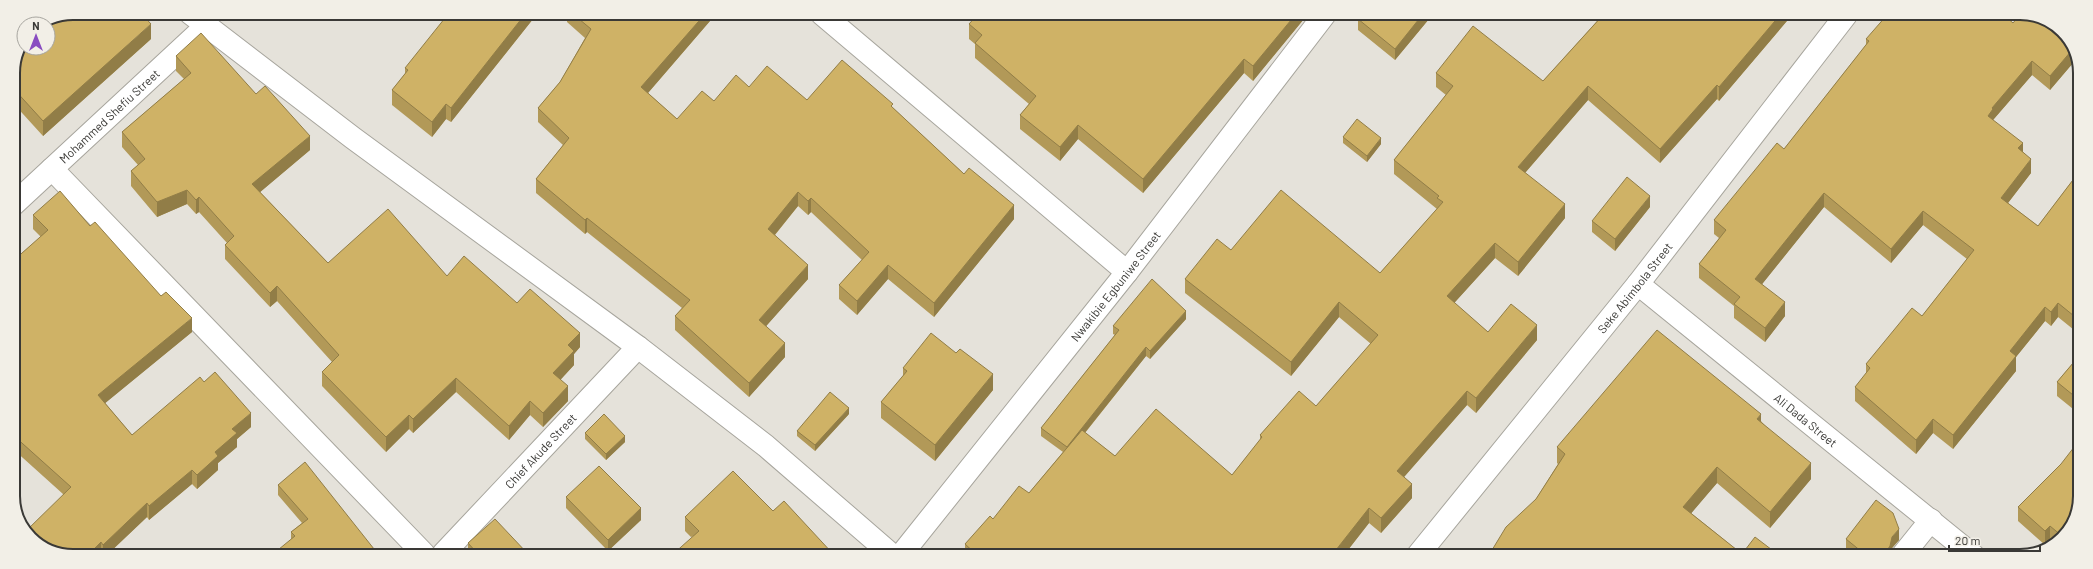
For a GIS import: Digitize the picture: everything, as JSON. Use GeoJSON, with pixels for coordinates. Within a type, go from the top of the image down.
{"type":"FeatureCollection","features":[{"type":"Feature","properties":{"kind":"street"},"geometry":{"type":"LineString","coordinates":[[198,20],[353,138],[638,347],[766,446],[885,549]]}},
{"type":"Feature","properties":{"kind":"street","name":"Mohammed Shefiu Street"},"geometry":{"type":"LineString","coordinates":[[20,199],[198,20]]}},
{"type":"Feature","properties":{"kind":"street"},"geometry":{"type":"LineString","coordinates":[[829,20],[1127,272]]}},
{"type":"Feature","properties":{"kind":"street","name":"Nwakibie Egbuniwe Street"},"geometry":{"type":"LineString","coordinates":[[906,549],[1127,272],[1320,20]]}},
{"type":"Feature","properties":{"kind":"street","name":"Seke Abimbola Street"},"geometry":{"type":"LineString","coordinates":[[1423,549],[1638,284],[1842,20]]}},
{"type":"Feature","properties":{"kind":"street"},"geometry":{"type":"LineString","coordinates":[[52,168],[419,549]]}},
{"type":"Feature","properties":{"kind":"street","name":"Ali Dada Street"},"geometry":{"type":"LineString","coordinates":[[1638,284],[1966,549]]}},
{"type":"Feature","properties":{"kind":"street","name":"Chief Akude Street"},"geometry":{"type":"LineString","coordinates":[[448,549],[638,347]]}},
{"type":"Feature","properties":{"kind":"street"},"geometry":{"type":"LineString","coordinates":[[1908,549],[1931,520]]}},
{"type":"Feature","properties":{"kind":"building"},"geometry":{"type":"Polygon","coordinates":[[[147,20],[151,24],[43,121],[20,96],[21,63],[23,56],[56,56],[56,23],[63,21],[147,20]]]}},
{"type":"Feature","properties":{"kind":"building"},"geometry":{"type":"Polygon","coordinates":[[[443,20],[520,20],[451,108],[446,104],[432,122],[392,90],[408,70],[405,68],[443,20]]]}},
{"type":"Feature","properties":{"kind":"building"},"geometry":{"type":"Polygon","coordinates":[[[580,20],[700,20],[641,87],[677,119],[702,91],[714,101],[736,75],[749,87],[767,66],[807,100],[842,60],[893,104],[891,106],[964,174],[969,168],[1014,205],[934,303],[888,265],[857,301],[839,285],[869,252],[811,198],[808,201],[798,192],[768,229],[808,265],[759,320],[785,343],[749,383],[675,316],[690,300],[587,218],[585,220],[536,179],[569,138],[538,108],[560,82],[591,29],[580,20]]]}},
{"type":"Feature","properties":{"kind":"building"},"geometry":{"type":"Polygon","coordinates":[[[973,20],[1291,20],[1253,66],[1244,59],[1143,179],[1078,125],[1060,147],[1020,115],[1036,96],[975,43],[982,35],[969,24],[973,20]]]}},
{"type":"Feature","properties":{"kind":"building"},"geometry":{"type":"Polygon","coordinates":[[[1359,20],[1418,20],[1395,49],[1359,20]]]}},
{"type":"Feature","properties":{"kind":"building"},"geometry":{"type":"Polygon","coordinates":[[[1598,20],[1776,20],[1719,87],[1717,85],[1660,149],[1588,86],[1518,167],[1565,204],[1518,262],[1495,243],[1447,296],[1488,332],[1511,304],[1537,325],[1476,398],[1467,391],[1397,471],[1412,484],[1381,518],[1369,508],[1337,549],[970,549],[965,544],[990,516],[993,519],[1019,486],[1029,493],[1082,430],[1115,456],[1156,409],[1232,475],[1262,437],[1260,435],[1299,391],[1316,406],[1378,335],[1339,302],[1291,362],[1185,279],[1217,239],[1231,250],[1281,190],[1380,273],[1443,202],[1437,198],[1439,196],[1394,160],[1453,86],[1436,73],[1473,26],[1543,81],[1598,20]]]}},
{"type":"Feature","properties":{"kind":"building"},"geometry":{"type":"Polygon","coordinates":[[[1883,20],[2010,20],[2013,23],[2016,20],[2027,20],[2040,24],[2050,29],[2061,39],[2069,53],[2050,76],[2032,61],[1992,108],[1993,109],[1988,116],[2023,143],[2018,148],[2031,159],[2001,198],[2038,226],[2073,180],[2073,315],[2058,303],[2051,312],[2045,307],[2010,351],[2016,356],[1953,435],[1933,419],[1916,440],[1855,387],[1870,368],[1866,364],[1912,308],[1922,316],[1974,250],[1923,211],[1891,249],[1824,193],[1755,279],[1785,302],[1765,328],[1734,304],[1740,297],[1699,264],[1726,230],[1714,220],[1777,143],[1784,149],[1869,41],[1866,39],[1883,20]]]}},
{"type":"Feature","properties":{"kind":"building"},"geometry":{"type":"Polygon","coordinates":[[[201,33],[256,94],[265,86],[310,136],[252,184],[328,263],[388,209],[447,276],[464,256],[517,303],[530,289],[580,333],[568,345],[574,351],[553,373],[568,386],[543,413],[530,401],[509,426],[456,378],[413,419],[409,415],[386,437],[322,372],[339,355],[277,286],[270,293],[225,245],[234,236],[199,197],[196,200],[187,190],[157,202],[131,171],[145,159],[122,132],[191,73],[176,56],[201,33]]]}},
{"type":"Feature","properties":{"kind":"building"},"geometry":{"type":"Polygon","coordinates":[[[1357,119],[1381,138],[1367,156],[1343,137],[1357,119]]]}},
{"type":"Feature","properties":{"kind":"building"},"geometry":{"type":"Polygon","coordinates":[[[1627,177],[1650,196],[1615,239],[1592,221],[1627,177]]]}},
{"type":"Feature","properties":{"kind":"building"},"geometry":{"type":"Polygon","coordinates":[[[60,191],[90,226],[95,222],[161,296],[166,292],[192,318],[98,395],[132,435],[200,377],[204,382],[215,372],[251,413],[232,429],[237,433],[215,452],[218,456],[197,475],[192,470],[149,506],[147,503],[103,545],[101,542],[94,549],[66,549],[53,545],[38,536],[30,527],[71,487],[20,441],[20,255],[48,230],[33,215],[60,191]]]}},
{"type":"Feature","properties":{"kind":"building"},"geometry":{"type":"Polygon","coordinates":[[[1152,279],[1186,311],[1150,351],[1146,347],[1067,447],[1041,428],[1119,330],[1113,326],[1152,279]]]}},
{"type":"Feature","properties":{"kind":"building"},"geometry":{"type":"Polygon","coordinates":[[[1657,330],[1761,414],[1757,419],[1811,463],[1770,512],[1717,467],[1683,507],[1736,549],[1493,549],[1506,527],[1536,499],[1565,454],[1557,447],[1657,330]]]}},
{"type":"Feature","properties":{"kind":"building"},"geometry":{"type":"Polygon","coordinates":[[[931,333],[956,353],[960,349],[993,374],[935,445],[881,402],[907,371],[903,368],[931,333]]]}},
{"type":"Feature","properties":{"kind":"building"},"geometry":{"type":"Polygon","coordinates":[[[2073,363],[2073,395],[2057,382],[2073,363]]]}},
{"type":"Feature","properties":{"kind":"building"},"geometry":{"type":"Polygon","coordinates":[[[830,392],[849,408],[815,445],[797,431],[830,392]]]}},
{"type":"Feature","properties":{"kind":"building"},"geometry":{"type":"Polygon","coordinates":[[[604,414],[625,436],[606,454],[585,433],[604,414]]]}},
{"type":"Feature","properties":{"kind":"building"},"geometry":{"type":"Polygon","coordinates":[[[2073,448],[2073,503],[2069,516],[2060,531],[2058,533],[2050,526],[2045,531],[2018,507],[2061,464],[2073,448]]]}},
{"type":"Feature","properties":{"kind":"building"},"geometry":{"type":"Polygon","coordinates":[[[305,462],[374,549],[279,549],[295,536],[291,532],[308,519],[278,485],[305,462]]]}},
{"type":"Feature","properties":{"kind":"building"},"geometry":{"type":"Polygon","coordinates":[[[599,466],[641,508],[608,540],[566,497],[599,466]]]}},
{"type":"Feature","properties":{"kind":"building"},"geometry":{"type":"Polygon","coordinates":[[[733,471],[773,511],[784,501],[828,549],[679,549],[699,531],[685,517],[733,471]]]}},
{"type":"Feature","properties":{"kind":"building"},"geometry":{"type":"Polygon","coordinates":[[[1876,500],[1893,513],[1899,529],[1892,537],[1888,549],[1858,549],[1846,539],[1876,500]]]}},
{"type":"Feature","properties":{"kind":"building"},"geometry":{"type":"Polygon","coordinates":[[[495,519],[523,549],[473,549],[468,543],[495,519]]]}},
{"type":"Feature","properties":{"kind":"building"},"geometry":{"type":"Polygon","coordinates":[[[1755,537],[1771,549],[1746,549],[1755,537]]]}}]}
